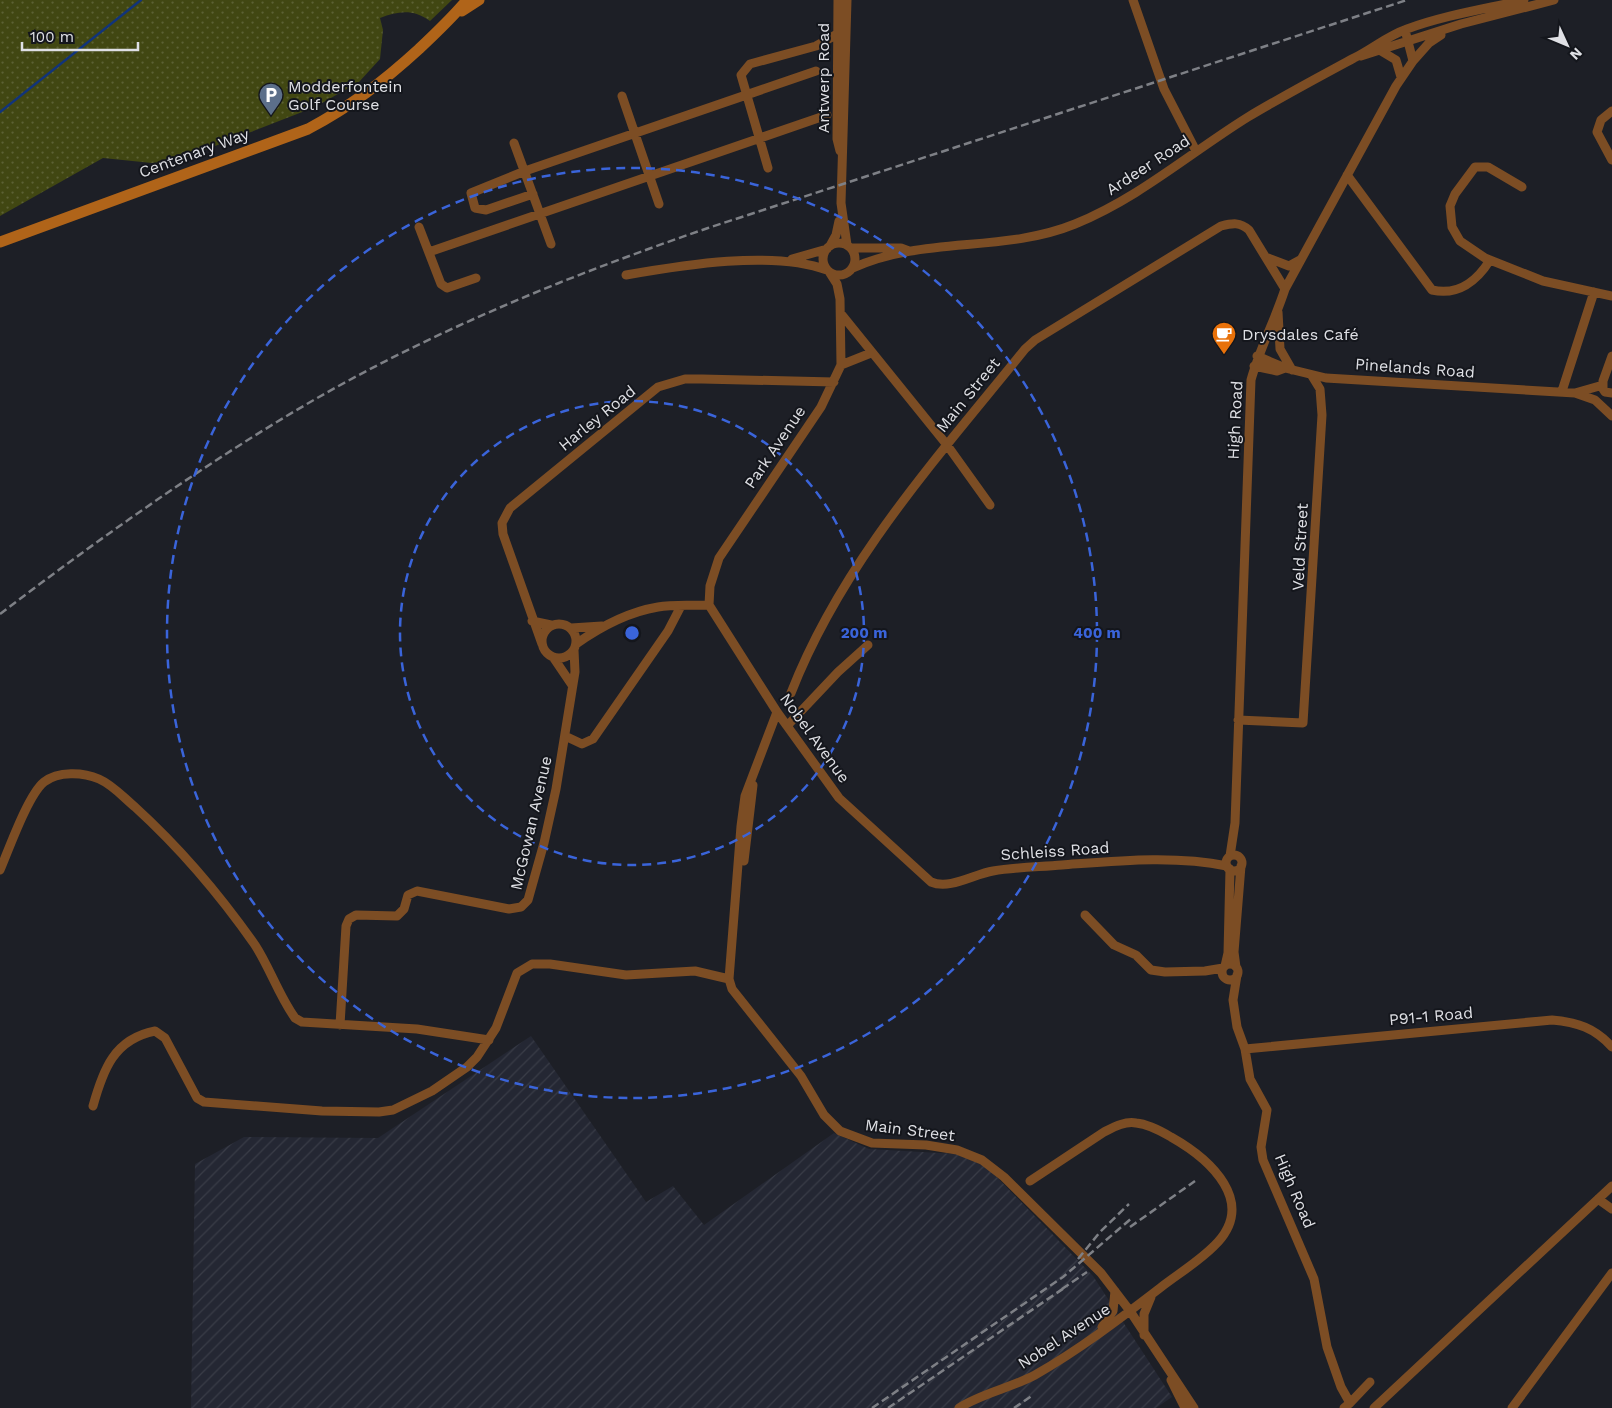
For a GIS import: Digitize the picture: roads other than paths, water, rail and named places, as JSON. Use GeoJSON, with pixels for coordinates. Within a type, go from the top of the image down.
{"type":"FeatureCollection","features":[{"type":"Feature","properties":{"kind":"main road","name":"Centenary Way"},"geometry":{"type":"LineString","coordinates":[[456,15],[467,0]]}},
{"type":"Feature","properties":{"kind":"main road","name":"Centenary Way"},"geometry":{"type":"LineString","coordinates":[[0,242],[308,129],[343,110],[379,85],[456,15],[479,0]]}},
{"type":"Feature","properties":{"kind":"street","name":"Antwerp Road"},"geometry":{"type":"LineString","coordinates":[[828,247],[838,229],[841,203],[841,156],[838,138],[838,0]]}},
{"type":"Feature","properties":{"kind":"street","name":"Antwerp Road"},"geometry":{"type":"LineString","coordinates":[[841,156],[844,139],[846,0]]}},
{"type":"Feature","properties":{"kind":"street"},"geometry":{"type":"LineString","coordinates":[[1133,0],[1164,89],[1196,151]]}},
{"type":"Feature","properties":{"kind":"street","name":"Ardeer Road"},"geometry":{"type":"LineString","coordinates":[[852,269],[868,261],[908,251],[1025,238],[1073,225],[1130,197],[1264,107],[1356,58],[1378,42],[1405,30],[1457,14],[1524,0]]}},
{"type":"Feature","properties":{"kind":"street","name":"Ardeer Road"},"geometry":{"type":"LineString","coordinates":[[1356,58],[1462,24],[1554,0]]}},
{"type":"Feature","properties":{"kind":"street","name":"High Road"},"geometry":{"type":"LineString","coordinates":[[1347,1405],[1327,1347],[1314,1279],[1295,1230],[1265,1169],[1262,1147],[1267,1110],[1250,1079],[1245,1049],[1237,1027],[1233,1000],[1225,972],[1228,953],[1228,863],[1235,823],[1249,390],[1257,356],[1278,309],[1284,289],[1401,77],[1413,61],[1436,38],[1462,24]]}},
{"type":"Feature","properties":{"kind":"street"},"geometry":{"type":"LineString","coordinates":[[1405,30],[1413,61]]}},
{"type":"Feature","properties":{"kind":"street"},"geometry":{"type":"LineString","coordinates":[[768,168],[741,75],[750,64],[816,46],[839,33]]}},
{"type":"Feature","properties":{"kind":"street"},"geometry":{"type":"LineString","coordinates":[[816,46],[831,49],[838,53]]}},
{"type":"Feature","properties":{"kind":"street"},"geometry":{"type":"LineString","coordinates":[[1381,51],[1396,60],[1401,77]]}},
{"type":"Feature","properties":{"kind":"street"},"geometry":{"type":"LineString","coordinates":[[533,194],[486,210],[475,208],[472,192],[635,132],[816,71]]}},
{"type":"Feature","properties":{"kind":"street"},"geometry":{"type":"LineString","coordinates":[[622,96],[659,204]]}},
{"type":"Feature","properties":{"kind":"street"},"geometry":{"type":"LineString","coordinates":[[1612,111],[1601,120],[1598,132],[1612,160]]}},
{"type":"Feature","properties":{"kind":"street"},"geometry":{"type":"LineString","coordinates":[[429,252],[827,115]]}},
{"type":"Feature","properties":{"kind":"street"},"geometry":{"type":"LineString","coordinates":[[514,143],[551,244]]}},
{"type":"Feature","properties":{"kind":"street"},"geometry":{"type":"LineString","coordinates":[[1522,187],[1488,167],[1479,165],[1471,170],[1455,194],[1450,206],[1450,217],[1455,235],[1468,247],[1490,260],[1553,285],[1612,296]]}},
{"type":"Feature","properties":{"kind":"street"},"geometry":{"type":"LineString","coordinates":[[1347,174],[1432,290],[1448,291],[1462,288],[1478,277],[1490,260]]}},
{"type":"Feature","properties":{"kind":"street","name":"Antwerp Road"},"geometry":{"type":"LineString","coordinates":[[841,203],[849,246]]}},
{"type":"Feature","properties":{"kind":"street","name":"Main Street"},"geometry":{"type":"LineString","coordinates":[[791,693],[852,572],[877,534],[1025,349],[1046,332],[1221,226],[1234,223],[1243,225],[1268,258]]}},
{"type":"Feature","properties":{"kind":"street"},"geometry":{"type":"LineString","coordinates":[[420,228],[442,284],[447,288],[476,278]]}},
{"type":"Feature","properties":{"kind":"street"},"geometry":{"type":"LineString","coordinates":[[626,275],[699,262],[780,261],[801,258],[839,243],[849,246],[855,255],[852,269],[839,276],[811,265],[780,261]]}},
{"type":"Feature","properties":{"kind":"street","name":"Ardeer Road"},"geometry":{"type":"LineString","coordinates":[[849,246],[901,248],[908,251]]}},
{"type":"Feature","properties":{"kind":"street"},"geometry":{"type":"LineString","coordinates":[[828,247],[823,258],[829,272]]}},
{"type":"Feature","properties":{"kind":"street"},"geometry":{"type":"LineString","coordinates":[[1268,258],[1289,266],[1300,260]]}},
{"type":"Feature","properties":{"kind":"street"},"geometry":{"type":"LineString","coordinates":[[1268,258],[1284,289]]}},
{"type":"Feature","properties":{"kind":"street","name":"Park Avenue"},"geometry":{"type":"LineString","coordinates":[[840,299],[844,283],[852,269]]}},
{"type":"Feature","properties":{"kind":"street","name":"Park Avenue"},"geometry":{"type":"LineString","coordinates":[[709,605],[710,586],[719,558],[821,407],[842,366],[842,315],[840,299],[837,284],[829,272]]}},
{"type":"Feature","properties":{"kind":"street"},"geometry":{"type":"LineString","coordinates":[[1562,391],[1594,292]]}},
{"type":"Feature","properties":{"kind":"street"},"geometry":{"type":"LineString","coordinates":[[1254,366],[1277,371],[1288,369],[1280,349],[1278,309]]}},
{"type":"Feature","properties":{"kind":"street"},"geometry":{"type":"LineString","coordinates":[[842,315],[947,445],[990,505]]}},
{"type":"Feature","properties":{"kind":"street"},"geometry":{"type":"LineString","coordinates":[[842,366],[871,353]]}},
{"type":"Feature","properties":{"kind":"street","name":"Pinelands Road"},"geometry":{"type":"LineString","coordinates":[[1257,356],[1288,369],[1312,376],[1456,387],[1574,393]]}},
{"type":"Feature","properties":{"kind":"street"},"geometry":{"type":"LineString","coordinates":[[1612,356],[1603,385],[1605,392],[1612,393]]}},
{"type":"Feature","properties":{"kind":"street","name":"Veld Street"},"geometry":{"type":"LineString","coordinates":[[1238,720],[1303,723],[1322,415],[1320,389],[1312,376]]}},
{"type":"Feature","properties":{"kind":"street","name":"Harley Road"},"geometry":{"type":"LineString","coordinates":[[542,644],[532,621],[503,534],[502,523],[506,513],[654,390],[685,379],[834,382]]}},
{"type":"Feature","properties":{"kind":"street"},"geometry":{"type":"LineString","coordinates":[[1574,393],[1603,385]]}},
{"type":"Feature","properties":{"kind":"street"},"geometry":{"type":"LineString","coordinates":[[1574,393],[1595,400],[1612,416]]}},
{"type":"Feature","properties":{"kind":"street"},"geometry":{"type":"LineString","coordinates":[[532,621],[551,625],[562,624],[571,628],[605,625],[657,607],[709,605]]}},
{"type":"Feature","properties":{"kind":"street","name":"Nobel Avenue"},"geometry":{"type":"LineString","coordinates":[[709,605],[776,712],[839,798],[917,870]]}},
{"type":"Feature","properties":{"kind":"street"},"geometry":{"type":"LineString","coordinates":[[566,736],[582,744],[588,743],[597,735],[668,631],[682,606]]}},
{"type":"Feature","properties":{"kind":"street"},"geometry":{"type":"LineString","coordinates":[[551,625],[543,634],[542,644],[572,685]]}},
{"type":"Feature","properties":{"kind":"street"},"geometry":{"type":"LineString","coordinates":[[553,657],[562,658],[605,625]]}},
{"type":"Feature","properties":{"kind":"street"},"geometry":{"type":"LineString","coordinates":[[571,628],[576,636],[575,647]]}},
{"type":"Feature","properties":{"kind":"street"},"geometry":{"type":"LineString","coordinates":[[787,726],[838,672],[868,645]]}},
{"type":"Feature","properties":{"kind":"street","name":"McGowan Avenue"},"geometry":{"type":"LineString","coordinates":[[340,1025],[346,926],[351,917],[356,915],[397,916],[403,912],[408,895],[416,891],[508,909],[521,906],[528,900],[544,843],[566,736],[575,647]]}},
{"type":"Feature","properties":{"kind":"street"},"geometry":{"type":"LineString","coordinates":[[560,668],[570,665],[575,660]]}},
{"type":"Feature","properties":{"kind":"street"},"geometry":{"type":"LineString","coordinates":[[93,1106],[100,1080],[112,1057],[137,1039],[155,1031],[165,1038],[198,1098],[204,1102],[331,1111],[379,1112],[394,1110],[412,1102],[467,1067],[477,1057],[496,1028],[512,982],[522,968],[532,964],[626,975],[695,971],[729,979],[745,796],[776,712]]}},
{"type":"Feature","properties":{"kind":"street"},"geometry":{"type":"LineString","coordinates":[[0,870],[31,801],[43,783],[52,777],[64,775],[90,776],[100,779],[154,826],[198,871],[254,944],[295,1018],[302,1022],[417,1029],[489,1040]]}},
{"type":"Feature","properties":{"kind":"street","name":"High Road"},"geometry":{"type":"LineString","coordinates":[[1233,1000],[1236,971],[1234,952],[1241,866],[1235,823]]}},
{"type":"Feature","properties":{"kind":"street","name":"Schleiss Road"},"geometry":{"type":"LineString","coordinates":[[917,870],[938,885],[1001,870],[1142,860],[1228,863],[1239,857]]}},
{"type":"Feature","properties":{"kind":"street"},"geometry":{"type":"LineString","coordinates":[[1228,863],[1236,870],[1241,866]]}},
{"type":"Feature","properties":{"kind":"street"},"geometry":{"type":"LineString","coordinates":[[1085,915],[1114,945],[1136,955],[1151,970],[1165,972],[1225,972],[1232,979],[1236,971],[1231,964],[1225,972]]}},
{"type":"Feature","properties":{"kind":"street","name":"Main Street"},"geometry":{"type":"LineString","coordinates":[[729,979],[732,989],[739,999],[796,1068],[824,1114],[836,1128],[849,1136],[872,1143],[926,1145],[951,1149],[982,1160],[1024,1196],[1089,1260],[1117,1294],[1194,1408]]}},
{"type":"Feature","properties":{"kind":"street","name":"P91-1 Road"},"geometry":{"type":"LineString","coordinates":[[1245,1049],[1552,1020],[1586,1026],[1612,1047]]}},
{"type":"Feature","properties":{"kind":"street","name":"Nobel Avenue"},"geometry":{"type":"LineString","coordinates":[[959,1408],[1034,1376],[1130,1311],[1213,1248],[1221,1240],[1230,1222],[1232,1202],[1223,1181],[1188,1147],[1152,1128],[1136,1122],[1127,1123],[1104,1132],[1030,1181]]}},
{"type":"Feature","properties":{"kind":"street"},"geometry":{"type":"LineString","coordinates":[[1374,1408],[1612,1186]]}},
{"type":"Feature","properties":{"kind":"street"},"geometry":{"type":"LineString","coordinates":[[1598,1198],[1612,1209]]}},
{"type":"Feature","properties":{"kind":"street"},"geometry":{"type":"LineString","coordinates":[[1512,1408],[1612,1273]]}},
{"type":"Feature","properties":{"kind":"street"},"geometry":{"type":"LineString","coordinates":[[1095,1335],[1113,1312],[1117,1294],[1129,1301],[1149,1297],[1144,1314],[1144,1336]]}},
{"type":"Feature","properties":{"kind":"street","name":"Main Street"},"geometry":{"type":"LineString","coordinates":[[1166,1368],[1185,1408]]}},
{"type":"Feature","properties":{"kind":"street"},"geometry":{"type":"LineString","coordinates":[[1347,1405],[1370,1382]]}},
{"type":"Feature","properties":{"kind":"waterway"},"geometry":{"type":"LineString","coordinates":[[0,112],[141,0]]}},
{"type":"Feature","properties":{"kind":"railway"},"geometry":{"type":"LineString","coordinates":[[0,614],[140,512],[212,463],[285,417],[386,361],[491,311],[599,267],[708,228],[1407,0]]}},
{"type":"Feature","properties":{"kind":"railway"},"geometry":{"type":"LineString","coordinates":[[1130,1227],[1195,1181]]}},
{"type":"Feature","properties":{"kind":"railway"},"geometry":{"type":"LineString","coordinates":[[1078,1259],[1100,1232],[1129,1204]]}},
{"type":"Feature","properties":{"kind":"railway"},"geometry":{"type":"LineString","coordinates":[[872,1408],[1063,1277],[1133,1217]]}},
{"type":"Feature","properties":{"kind":"railway"},"geometry":{"type":"LineString","coordinates":[[1062,1289],[1087,1272]]}},
{"type":"Feature","properties":{"kind":"railway"},"geometry":{"type":"LineString","coordinates":[[888,1408],[1067,1286]]}},
{"type":"Feature","properties":{"kind":"railway"},"geometry":{"type":"LineString","coordinates":[[1014,1408],[1033,1395]]}},
{"type":"Feature","properties":{"kind":"place","name":"Modderfontein Golf Course"},"geometry":{"type":"Point","coordinates":[271,116]}},
{"type":"Feature","properties":{"kind":"place","name":"Drysdales Café"},"geometry":{"type":"Point","coordinates":[1224,355]}}]}
